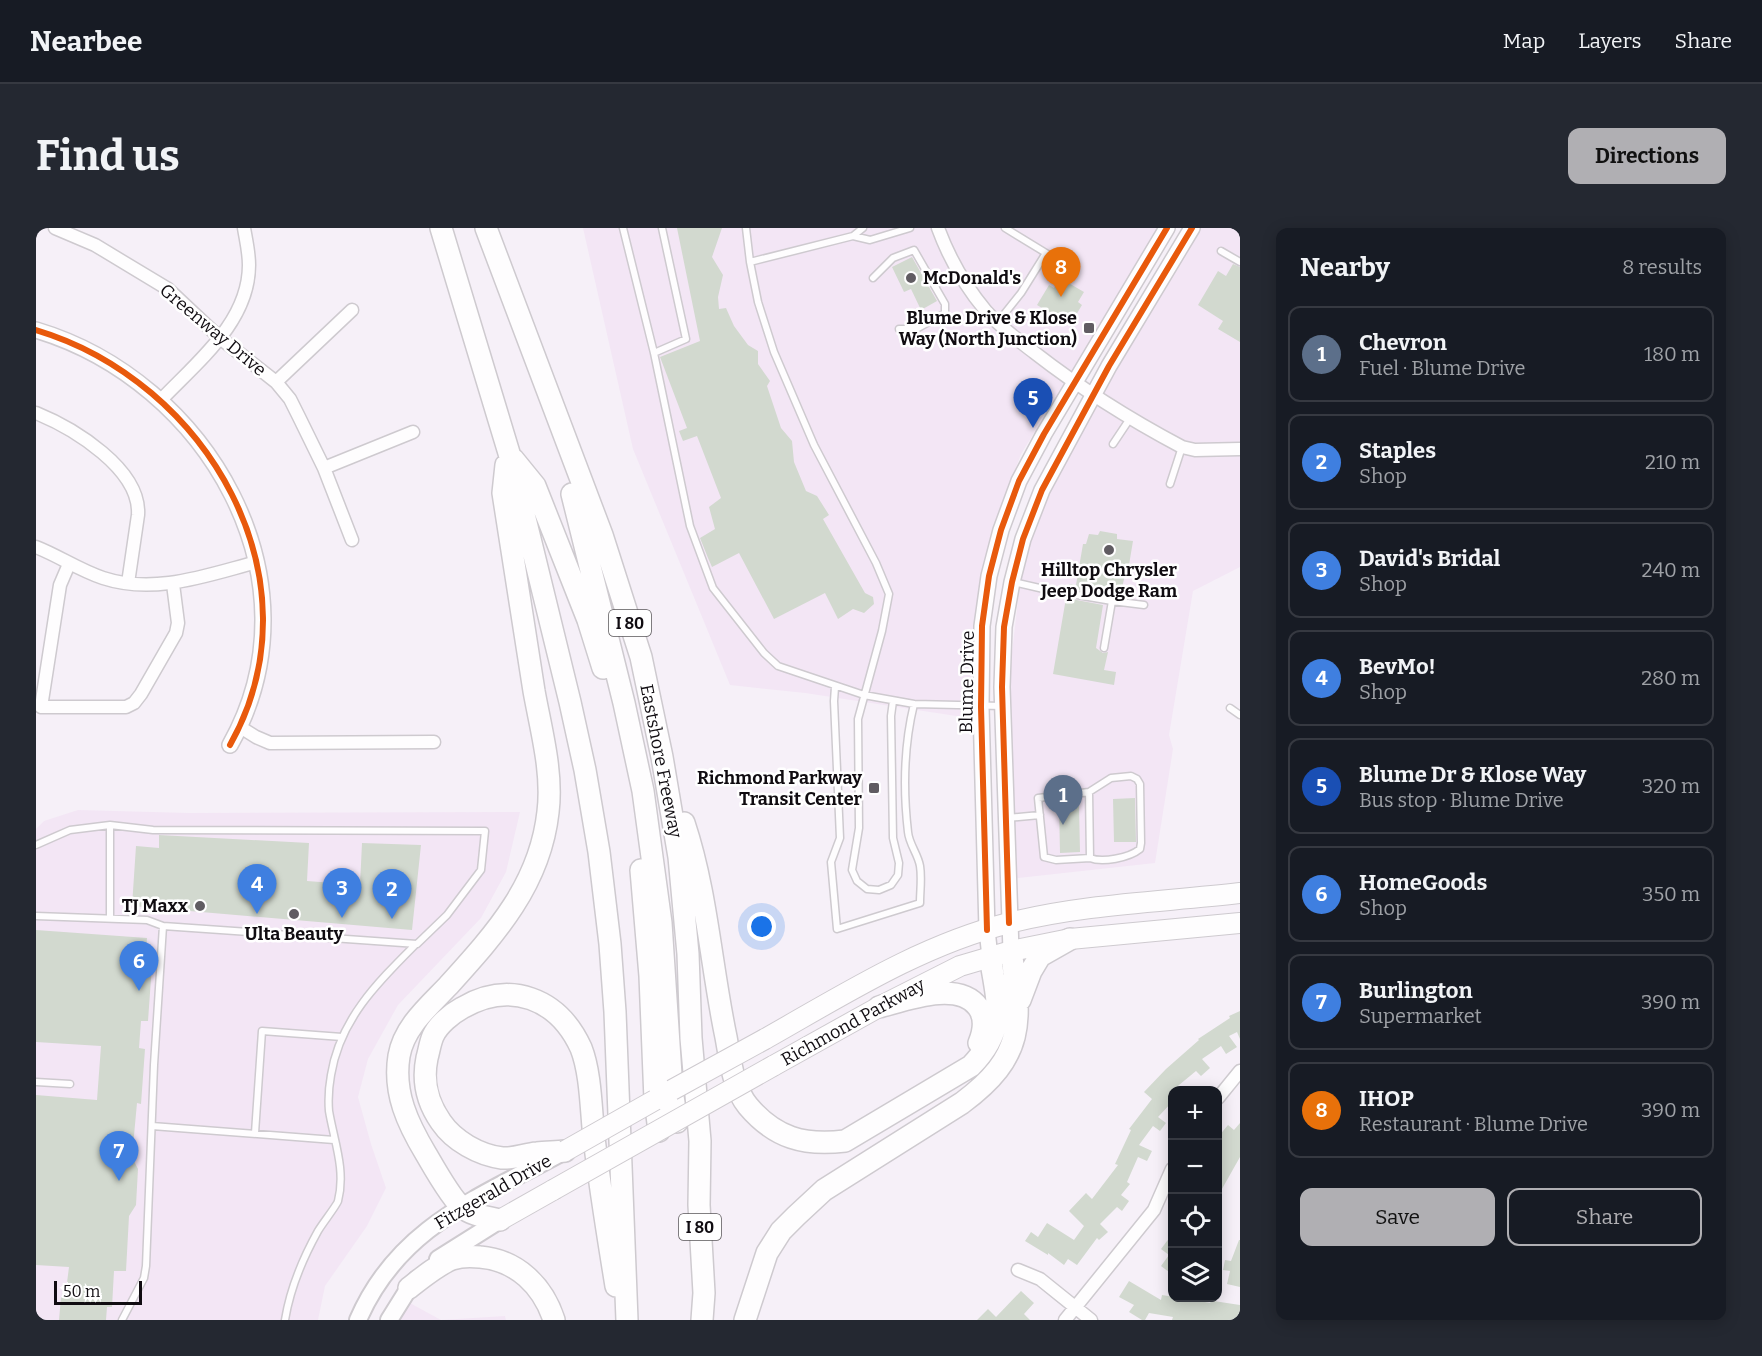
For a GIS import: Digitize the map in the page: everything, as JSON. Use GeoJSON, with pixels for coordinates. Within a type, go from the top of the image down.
{"type":"FeatureCollection","features":[{"type":"Feature","properties":{"kind":"highway"},"geometry":{"type":"LineString","coordinates":[[441,228],[508,451],[570,702],[600,852],[615,1012],[627,1320]]}},
{"type":"Feature","properties":{"kind":"highway"},"geometry":{"type":"LineString","coordinates":[[486,228],[580,518],[622,691],[648,822],[661,922],[658,974],[664,1095],[668,1126]]}},
{"type":"Feature","properties":{"kind":"highway","name":"Eastshore Freeway"},"geometry":{"type":"LineString","coordinates":[[486,228],[602,535],[640,657],[662,757],[679,857],[688,954],[691,1038],[700,1141],[699,1205],[704,1293],[702,1320]]}},
{"type":"Feature","properties":{"kind":"highway"},"geometry":{"type":"LineString","coordinates":[[508,451],[535,486],[588,620],[602,666],[630,797],[658,974]]}},
{"type":"Feature","properties":{"kind":"highway"},"geometry":{"type":"LineString","coordinates":[[500,1220],[475,1214],[461,1207],[436,1170],[408,1121],[399,1097],[399,1065],[402,1048],[413,1023],[488,942],[504,922],[519,897],[532,874],[548,812],[547,763],[503,493],[508,451]]}},
{"type":"Feature","properties":{"kind":"highway"},"geometry":{"type":"LineString","coordinates":[[662,757],[695,855],[718,997],[734,1077],[746,1104],[780,1135],[824,1144],[845,1141],[971,1066],[986,1050],[995,1033],[997,1013],[990,957]]}},
{"type":"Feature","properties":{"kind":"highway","name":"Richmond Parkway"},"geometry":{"type":"LineString","coordinates":[[565,1151],[917,956],[950,942],[1009,923],[1079,910],[1240,893]]}},
{"type":"Feature","properties":{"kind":"highway","name":"Richmond Parkway"},"geometry":{"type":"LineString","coordinates":[[500,1220],[879,1007],[960,966],[1011,951],[1070,939],[1240,923]]}},
{"type":"Feature","properties":{"kind":"highway"},"geometry":{"type":"LineString","coordinates":[[1019,1004],[1030,971],[1040,956],[1070,939]]}},
{"type":"Feature","properties":{"kind":"highway"},"geometry":{"type":"LineString","coordinates":[[745,1320],[767,1253],[781,1231],[824,1190],[941,1117],[983,1087],[995,1074],[1012,1046],[1018,1016],[1019,1004],[1011,951]]}},
{"type":"Feature","properties":{"kind":"highway"},"geometry":{"type":"LineString","coordinates":[[565,1151],[501,1158],[481,1152],[463,1143],[447,1131],[433,1110],[425,1089],[425,1068],[434,1035],[456,1011],[482,997],[510,994],[537,1001],[550,1009],[573,1033],[581,1050],[586,1073],[600,1188],[621,1320]]}},
{"type":"Feature","properties":{"kind":"highway"},"geometry":{"type":"LineString","coordinates":[[879,1007],[930,994],[958,994],[973,1000],[982,1012],[984,1030],[979,1045],[957,1073]]}},
{"type":"Feature","properties":{"kind":"highway"},"geometry":{"type":"LineString","coordinates":[[409,1288],[429,1271],[454,1258],[470,1256],[488,1258],[514,1267],[529,1277],[540,1291],[554,1320]]}},
{"type":"Feature","properties":{"kind":"main road","name":"Fitzgerald Drive"},"geometry":{"type":"LineString","coordinates":[[358,1320],[365,1303],[386,1271],[405,1248],[429,1228],[461,1207],[565,1151]]}},
{"type":"Feature","properties":{"kind":"main road","name":"Fitzgerald Drive"},"geometry":{"type":"LineString","coordinates":[[388,1320],[409,1288],[428,1267],[449,1251],[500,1220]]}},
{"type":"Feature","properties":{"kind":"street","name":"Greenway Drive"},"geometry":{"type":"LineString","coordinates":[[55,228],[95,245],[168,289],[220,338],[276,382],[290,399],[324,468],[352,540]]}},
{"type":"Feature","properties":{"kind":"street"},"geometry":{"type":"LineString","coordinates":[[161,400],[220,338],[236,314],[244,292],[249,266],[244,228]]}},
{"type":"Feature","properties":{"kind":"street"},"geometry":{"type":"LineString","coordinates":[[938,228],[945,248],[967,286],[997,323],[1074,382],[1182,447],[1195,450],[1240,449]]}},
{"type":"Feature","properties":{"kind":"street","name":"Blume Drive"},"geometry":{"type":"LineString","coordinates":[[990,957],[987,930],[981,707],[982,626],[989,576],[1000,530],[1019,481],[1074,382],[1167,228]]}},
{"type":"Feature","properties":{"kind":"street","name":"Blume Drive"},"geometry":{"type":"LineString","coordinates":[[1011,951],[1002,706],[1004,627],[1012,582],[1023,539],[1042,490],[1094,394],[1192,228]]}},
{"type":"Feature","properties":{"kind":"street","name":"Greenway Drive"},"geometry":{"type":"LineString","coordinates":[[276,382],[352,310]]}},
{"type":"Feature","properties":{"kind":"street"},"geometry":{"type":"LineString","coordinates":[[36,330],[66,340],[90,352],[161,400],[202,447],[236,501],[257,562],[263,627],[261,658],[255,688],[230,746]]}},
{"type":"Feature","properties":{"kind":"street"},"geometry":{"type":"LineString","coordinates":[[36,413],[78,434],[96,448],[123,474],[136,493],[138,515],[128,583]]}},
{"type":"Feature","properties":{"kind":"street"},"geometry":{"type":"LineString","coordinates":[[324,468],[413,432]]}},
{"type":"Feature","properties":{"kind":"street"},"geometry":{"type":"LineString","coordinates":[[36,547],[104,578],[142,585],[173,584],[257,562]]}},
{"type":"Feature","properties":{"kind":"street"},"geometry":{"type":"LineString","coordinates":[[69,564],[60,585],[41,707],[126,707],[134,703],[172,644],[176,633],[178,623],[173,584]]}},
{"type":"Feature","properties":{"kind":"street"},"geometry":{"type":"LineString","coordinates":[[240,727],[270,743],[434,742]]}},
{"type":"Feature","properties":{"kind":"street"},"geometry":{"type":"LineString","coordinates":[[1222,1093],[1240,1071]]}},
{"type":"Feature","properties":{"kind":"street"},"geometry":{"type":"LineString","coordinates":[[1065,1320],[1154,1210],[1168,1180]]}},
{"type":"Feature","properties":{"kind":"street"},"geometry":{"type":"LineString","coordinates":[[1018,1270],[1040,1279],[1091,1320]]}},
{"type":"Feature","properties":{"kind":"lane"},"geometry":{"type":"LineString","coordinates":[[623,228],[654,353],[690,526],[713,588],[764,653],[778,666],[835,687],[893,702],[1002,706]]}},
{"type":"Feature","properties":{"kind":"lane"},"geometry":{"type":"LineString","coordinates":[[654,353],[686,339],[662,228]]}},
{"type":"Feature","properties":{"kind":"lane"},"geometry":{"type":"LineString","coordinates":[[746,228],[758,302],[768,335],[802,421],[876,563],[889,594],[882,631],[858,719],[859,828],[852,870],[857,881],[867,889],[879,890],[891,885],[898,875],[899,863],[893,838],[891,716],[893,702]]}},
{"type":"Feature","properties":{"kind":"lane"},"geometry":{"type":"LineString","coordinates":[[750,262],[853,236],[863,228]]}},
{"type":"Feature","properties":{"kind":"lane"},"geometry":{"type":"LineString","coordinates":[[853,236],[870,240],[910,228]]}},
{"type":"Feature","properties":{"kind":"lane"},"geometry":{"type":"LineString","coordinates":[[997,323],[1021,293],[1046,254],[1005,228]]}},
{"type":"Feature","properties":{"kind":"lane"},"geometry":{"type":"LineString","coordinates":[[873,278],[893,258],[914,250],[945,304],[945,313],[916,329],[898,329]]}},
{"type":"Feature","properties":{"kind":"lane"},"geometry":{"type":"LineString","coordinates":[[1221,251],[1240,262]]}},
{"type":"Feature","properties":{"kind":"lane"},"geometry":{"type":"LineString","coordinates":[[1113,444],[1131,417]]}},
{"type":"Feature","properties":{"kind":"lane"},"geometry":{"type":"LineString","coordinates":[[1170,484],[1182,447]]}},
{"type":"Feature","properties":{"kind":"lane"},"geometry":{"type":"LineString","coordinates":[[1012,582],[1144,605]]}},
{"type":"Feature","properties":{"kind":"lane"},"geometry":{"type":"LineString","coordinates":[[1104,648],[1112,601]]}},
{"type":"Feature","properties":{"kind":"lane"},"geometry":{"type":"LineString","coordinates":[[835,687],[840,838],[831,862],[837,928],[920,903],[920,865],[908,834],[905,755],[914,704]]}},
{"type":"Feature","properties":{"kind":"lane"},"geometry":{"type":"LineString","coordinates":[[1230,708],[1240,715]]}},
{"type":"Feature","properties":{"kind":"lane"},"geometry":{"type":"LineString","coordinates":[[1131,776],[1140,784],[1140,849],[1128,856],[1096,861],[1089,858],[1056,860],[1044,857],[1040,815],[1038,798],[1089,792],[1111,778],[1131,776]]}},
{"type":"Feature","properties":{"kind":"lane"},"geometry":{"type":"LineString","coordinates":[[1089,792],[1089,858]]}},
{"type":"Feature","properties":{"kind":"lane"},"geometry":{"type":"LineString","coordinates":[[1006,818],[1040,815]]}},
{"type":"Feature","properties":{"kind":"lane"},"geometry":{"type":"LineString","coordinates":[[110,825],[110,918]]}},
{"type":"Feature","properties":{"kind":"lane"},"geometry":{"type":"LineString","coordinates":[[36,845],[70,830],[110,825],[153,830],[485,831],[481,870],[447,915],[360,1005],[342,1036],[333,1062],[329,1107],[342,1175],[338,1203],[327,1215],[310,1246],[296,1278],[285,1320]]}},
{"type":"Feature","properties":{"kind":"lane"},"geometry":{"type":"LineString","coordinates":[[36,916],[147,920],[163,926],[417,944]]}},
{"type":"Feature","properties":{"kind":"lane"},"geometry":{"type":"LineString","coordinates":[[122,1320],[144,1278],[146,1266],[163,926]]}},
{"type":"Feature","properties":{"kind":"lane"},"geometry":{"type":"LineString","coordinates":[[255,1133],[262,1031],[342,1036]]}},
{"type":"Feature","properties":{"kind":"lane"},"geometry":{"type":"LineString","coordinates":[[36,1082],[70,1084]]}},
{"type":"Feature","properties":{"kind":"lane"},"geometry":{"type":"LineString","coordinates":[[153,1126],[334,1140]]}},
{"type":"Feature","properties":{"kind":"shaded area"},"geometry":{"type":"Polygon","coordinates":[[[583,228],[1161,228],[1021,454],[992,534],[976,719],[805,693],[730,685],[633,449],[583,228]]]}},
{"type":"Feature","properties":{"kind":"shaded area"},"geometry":{"type":"Polygon","coordinates":[[[1198,228],[1240,228],[1240,567],[1193,591],[1169,735],[1173,749],[1155,863],[1010,879],[1006,706],[1023,557],[1038,512],[1099,393],[1198,228]]]}},
{"type":"Feature","properties":{"kind":"shaded area"},"geometry":{"type":"Polygon","coordinates":[[[78,810],[189,813],[520,812],[506,872],[481,918],[398,1005],[368,1059],[358,1097],[386,1188],[367,1226],[325,1286],[318,1320],[36,1320],[36,829],[44,821],[78,810]]]}},
{"type":"Feature","properties":{"kind":"shaded area"},"geometry":{"type":"Polygon","coordinates":[[[408,1302],[441,1320],[398,1320],[408,1302]]]}},
{"type":"Feature","properties":{"kind":"shaded area"},"geometry":{"type":"Polygon","coordinates":[[[505,1316],[506,1320],[441,1320],[505,1316]]]}},
{"type":"Feature","properties":{"kind":"building"},"geometry":{"type":"Polygon","coordinates":[[[677,228],[722,228],[712,257],[723,275],[718,297],[719,309],[726,308],[734,326],[748,345],[758,351],[758,364],[770,381],[767,386],[781,428],[792,441],[794,462],[806,491],[817,496],[829,515],[823,519],[865,593],[873,597],[874,604],[864,613],[853,609],[838,619],[825,593],[774,619],[739,553],[712,567],[700,538],[715,529],[709,507],[721,498],[697,436],[683,441],[679,431],[687,428],[660,357],[700,341],[677,228]]]}},
{"type":"Feature","properties":{"kind":"building","name":"McDonald's"},"geometry":{"type":"Polygon","coordinates":[[[912,257],[937,301],[921,310],[911,289],[904,292],[892,267],[912,257]]]}},
{"type":"Feature","properties":{"kind":"building"},"geometry":{"type":"Polygon","coordinates":[[[1233,264],[1240,267],[1240,342],[1218,329],[1223,321],[1198,305],[1218,271],[1226,276],[1233,264]]]}},
{"type":"Feature","properties":{"kind":"building"},"geometry":{"type":"Polygon","coordinates":[[[1060,278],[1084,292],[1078,302],[1082,305],[1070,325],[1037,305],[1049,285],[1054,288],[1060,278]]]}},
{"type":"Feature","properties":{"kind":"building"},"geometry":{"type":"Polygon","coordinates":[[[1100,531],[1117,534],[1117,539],[1133,541],[1121,593],[1106,590],[1105,595],[1068,588],[1069,584],[1076,585],[1083,544],[1086,544],[1089,534],[1098,535],[1100,531]]]}},
{"type":"Feature","properties":{"kind":"building"},"geometry":{"type":"Polygon","coordinates":[[[1066,598],[1103,605],[1096,648],[1103,653],[1108,652],[1104,670],[1116,672],[1114,685],[1053,674],[1066,598]]]}},
{"type":"Feature","properties":{"kind":"building"},"geometry":{"type":"Polygon","coordinates":[[[1135,798],[1136,842],[1114,842],[1113,799],[1135,798]]]}},
{"type":"Feature","properties":{"kind":"building"},"geometry":{"type":"Polygon","coordinates":[[[1079,806],[1080,852],[1060,853],[1059,807],[1079,806]]]}},
{"type":"Feature","properties":{"kind":"building"},"geometry":{"type":"Polygon","coordinates":[[[159,835],[309,843],[307,881],[360,885],[362,843],[421,845],[412,930],[132,906],[136,846],[159,848],[159,835]]]}},
{"type":"Feature","properties":{"kind":"building"},"geometry":{"type":"Polygon","coordinates":[[[36,930],[147,938],[145,965],[152,965],[148,1021],[141,1021],[139,1048],[145,1049],[141,1104],[137,1103],[132,1157],[138,1169],[136,1205],[129,1216],[126,1271],[114,1271],[112,1307],[107,1307],[106,1320],[59,1320],[61,1297],[65,1298],[69,1267],[36,1265],[36,1095],[97,1100],[101,1046],[36,1042],[36,930]]]}},
{"type":"Feature","properties":{"kind":"building"},"geometry":{"type":"Polygon","coordinates":[[[1240,1011],[1240,1039],[1237,1032],[1229,1036],[1237,1047],[1226,1054],[1221,1046],[1202,1059],[1210,1068],[1201,1076],[1196,1071],[1178,1086],[1168,1086],[1168,1106],[1158,1117],[1166,1123],[1160,1131],[1153,1126],[1139,1145],[1152,1151],[1147,1161],[1138,1157],[1127,1182],[1130,1184],[1121,1195],[1129,1201],[1122,1211],[1117,1207],[1100,1224],[1108,1232],[1099,1240],[1097,1238],[1077,1265],[1068,1259],[1064,1265],[1048,1253],[1048,1255],[1025,1241],[1031,1232],[1038,1237],[1047,1223],[1074,1240],[1084,1226],[1069,1211],[1086,1193],[1092,1199],[1118,1165],[1115,1164],[1131,1130],[1129,1129],[1152,1099],[1144,1092],[1198,1039],[1230,1018],[1229,1016],[1240,1011]]]}},
{"type":"Feature","properties":{"kind":"building"},"geometry":{"type":"Polygon","coordinates":[[[1240,1123],[1240,1157],[1222,1189],[1222,1132],[1228,1125],[1234,1130],[1240,1123]]]}},
{"type":"Feature","properties":{"kind":"building"},"geometry":{"type":"Polygon","coordinates":[[[1168,1240],[1168,1254],[1161,1249],[1168,1240]]]}},
{"type":"Feature","properties":{"kind":"building"},"geometry":{"type":"Polygon","coordinates":[[[1239,1240],[1240,1287],[1227,1284],[1230,1271],[1223,1270],[1225,1260],[1231,1261],[1239,1240]]]}},
{"type":"Feature","properties":{"kind":"building"},"geometry":{"type":"Polygon","coordinates":[[[1168,1256],[1168,1271],[1161,1266],[1168,1256]]]}},
{"type":"Feature","properties":{"kind":"building"},"geometry":{"type":"Polygon","coordinates":[[[1129,1281],[1161,1300],[1162,1295],[1168,1296],[1168,1302],[1220,1302],[1240,1305],[1240,1320],[1172,1320],[1173,1317],[1149,1313],[1145,1320],[1142,1320],[1129,1312],[1134,1305],[1119,1297],[1129,1281]]]}},
{"type":"Feature","properties":{"kind":"building"},"geometry":{"type":"Polygon","coordinates":[[[1021,1291],[1034,1303],[1024,1314],[1030,1320],[977,1320],[988,1309],[996,1317],[1021,1291]]]}},
{"type":"Feature","properties":{"kind":"cycle path"},"geometry":{"type":"LineString","coordinates":[[987,930],[981,707],[982,626],[989,576],[1001,530],[1019,481],[1044,434],[1167,228]]}},
{"type":"Feature","properties":{"kind":"cycle path"},"geometry":{"type":"LineString","coordinates":[[1009,923],[1002,687],[1004,627],[1023,539],[1042,490],[1109,366],[1192,228]]}},
{"type":"Feature","properties":{"kind":"cycle path"},"geometry":{"type":"LineString","coordinates":[[36,330],[97,356],[152,393],[197,440],[232,495],[255,555],[263,618],[255,682],[230,745]]}},
{"type":"Feature","properties":{"kind":"place","name":"McDonald's"},"geometry":{"type":"Point","coordinates":[911,278]}},
{"type":"Feature","properties":{"kind":"place","name":"IHOP"},"geometry":{"type":"Point","coordinates":[1061,297]}},
{"type":"Feature","properties":{"kind":"place","name":"Blume Drive & Klose Way (North Junction)"},"geometry":{"type":"Point","coordinates":[1089,328]}},
{"type":"Feature","properties":{"kind":"place","name":"Blume Dr & Klose Way"},"geometry":{"type":"Point","coordinates":[1033,428]}},
{"type":"Feature","properties":{"kind":"place","name":"Hilltop Chrysler Jeep Dodge Ram"},"geometry":{"type":"Point","coordinates":[1109,550]}},
{"type":"Feature","properties":{"kind":"place","name":"Richmond Parkway Transit Center"},"geometry":{"type":"Point","coordinates":[874,788]}},
{"type":"Feature","properties":{"kind":"place","name":"Chevron"},"geometry":{"type":"Point","coordinates":[1063,825]}},
{"type":"Feature","properties":{"kind":"place","name":"TJ Maxx"},"geometry":{"type":"Point","coordinates":[200,906]}},
{"type":"Feature","properties":{"kind":"place","name":"BevMo!"},"geometry":{"type":"Point","coordinates":[257,914]}},
{"type":"Feature","properties":{"kind":"place","name":"Ulta Beauty"},"geometry":{"type":"Point","coordinates":[294,914]}},
{"type":"Feature","properties":{"kind":"place","name":"David's Bridal"},"geometry":{"type":"Point","coordinates":[342,918]}},
{"type":"Feature","properties":{"kind":"place","name":"Staples"},"geometry":{"type":"Point","coordinates":[392,919]}},
{"type":"Feature","properties":{"kind":"place","name":"HomeGoods"},"geometry":{"type":"Point","coordinates":[139,991]}},
{"type":"Feature","properties":{"kind":"place","name":"Burlington"},"geometry":{"type":"Point","coordinates":[119,1181]}}]}
